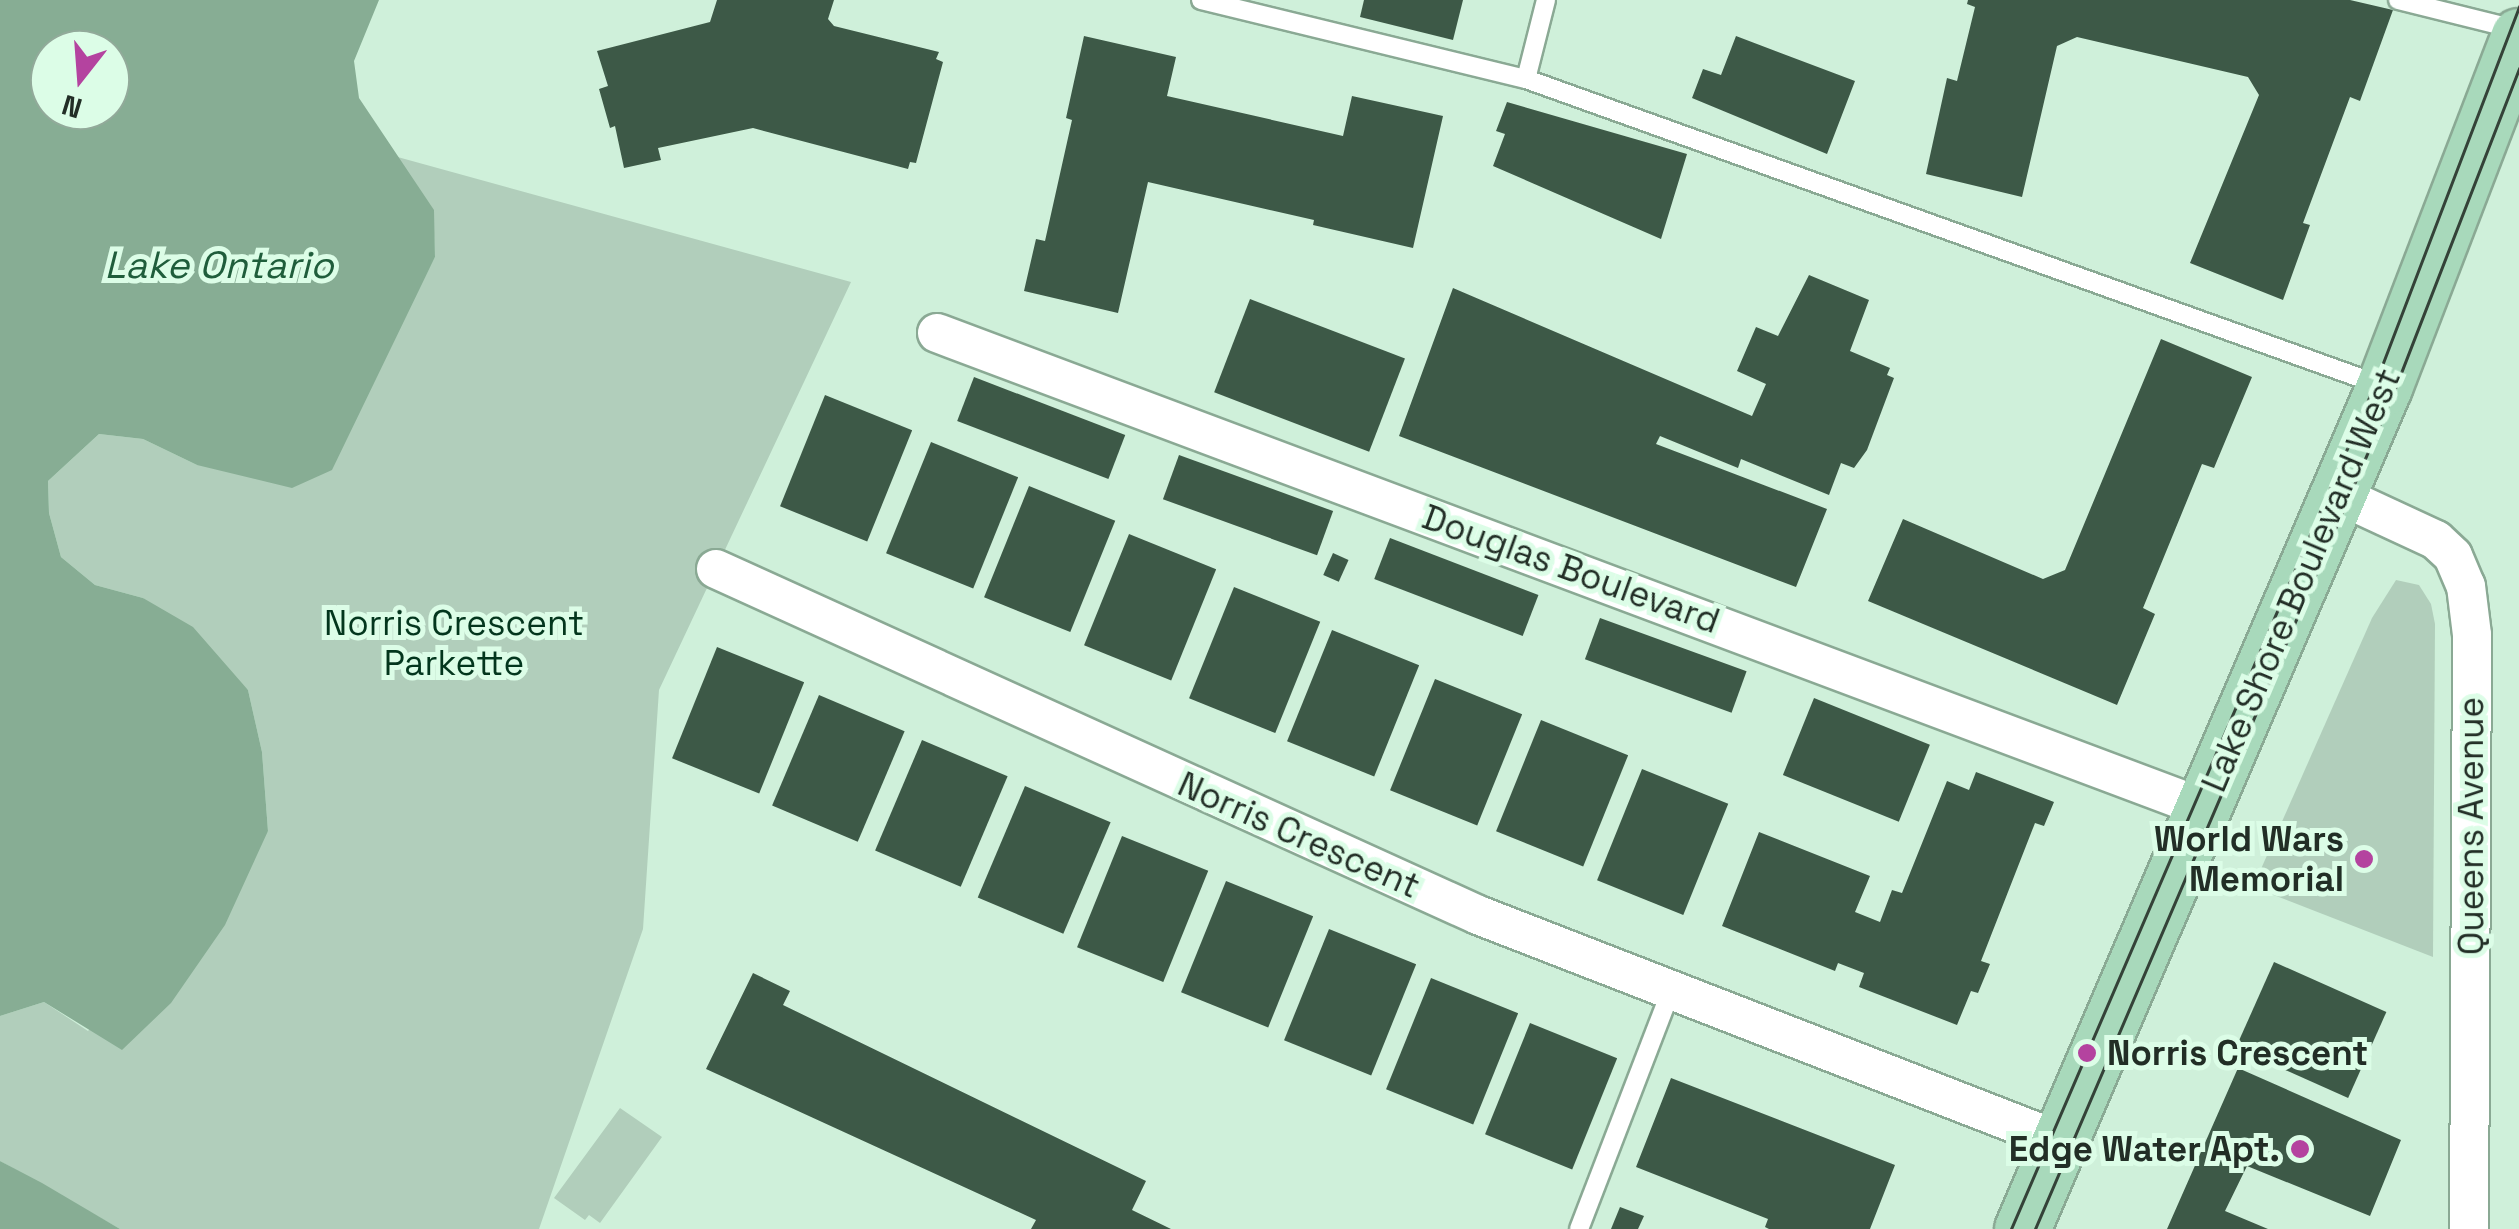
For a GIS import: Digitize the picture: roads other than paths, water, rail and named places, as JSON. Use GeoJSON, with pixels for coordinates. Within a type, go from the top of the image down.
{"type":"FeatureCollection","features":[{"type":"Feature","properties":{"kind":"main road","name":"Lake Shore Boulevard West"},"geometry":{"type":"LineString","coordinates":[[2022,1229],[2384,387],[2519,33]]}},
{"type":"Feature","properties":{"kind":"street","name":"Douglas Boulevard"},"geometry":{"type":"LineString","coordinates":[[937,333],[2204,808]]}},
{"type":"Feature","properties":{"kind":"street","name":"Queens Avenue"},"geometry":{"type":"LineString","coordinates":[[2339,494],[2436,540],[2453,556],[2466,586],[2472,635],[2469,1229]]}},
{"type":"Feature","properties":{"kind":"street","name":"Norris Crescent"},"geometry":{"type":"LineString","coordinates":[[716,569],[1478,916],[2060,1142]]}},
{"type":"Feature","properties":{"kind":"lane"},"geometry":{"type":"LineString","coordinates":[[1200,0],[1526,79],[2384,387]]}},
{"type":"Feature","properties":{"kind":"lane"},"geometry":{"type":"LineString","coordinates":[[1526,79],[1546,0]]}},
{"type":"Feature","properties":{"kind":"lane"},"geometry":{"type":"LineString","coordinates":[[2398,0],[2519,33]]}},
{"type":"Feature","properties":{"kind":"lane"},"geometry":{"type":"LineString","coordinates":[[1579,1229],[1670,993]]}},
{"type":"Feature","properties":{"kind":"water","name":"Lake Ontario"},"geometry":{"type":"Polygon","coordinates":[[[0,0],[379,0],[354,61],[359,98],[434,210],[435,257],[332,470],[292,488],[197,465],[143,439],[99,434],[48,481],[49,513],[61,557],[95,585],[143,598],[193,627],[248,690],[262,752],[268,831],[225,925],[171,1003],[122,1050],[44,1002],[0,1016],[0,0]]]}},
{"type":"Feature","properties":{"kind":"water"},"geometry":{"type":"Polygon","coordinates":[[[0,1161],[42,1183],[120,1229],[0,1229],[0,1161]]]}},
{"type":"Feature","properties":{"kind":"tram line"},"geometry":{"type":"LineString","coordinates":[[2011,1229],[2375,384],[2519,6]]}},
{"type":"Feature","properties":{"kind":"tram line"},"geometry":{"type":"LineString","coordinates":[[2035,1229],[2394,391],[2519,68]]}},
{"type":"Feature","properties":{"kind":"place","name":"World Wars Memorial"},"geometry":{"type":"Point","coordinates":[2364,859]}},
{"type":"Feature","properties":{"kind":"place","name":"Norris Crescent"},"geometry":{"type":"Point","coordinates":[2087,1053]}},
{"type":"Feature","properties":{"kind":"place","name":"Edge Water Apt."},"geometry":{"type":"Point","coordinates":[2300,1149]}},
{"type":"Feature","properties":{"kind":"park label","name":"Norris Crescent Parkette"},"geometry":{"type":"Point","coordinates":[454,643]}}]}
